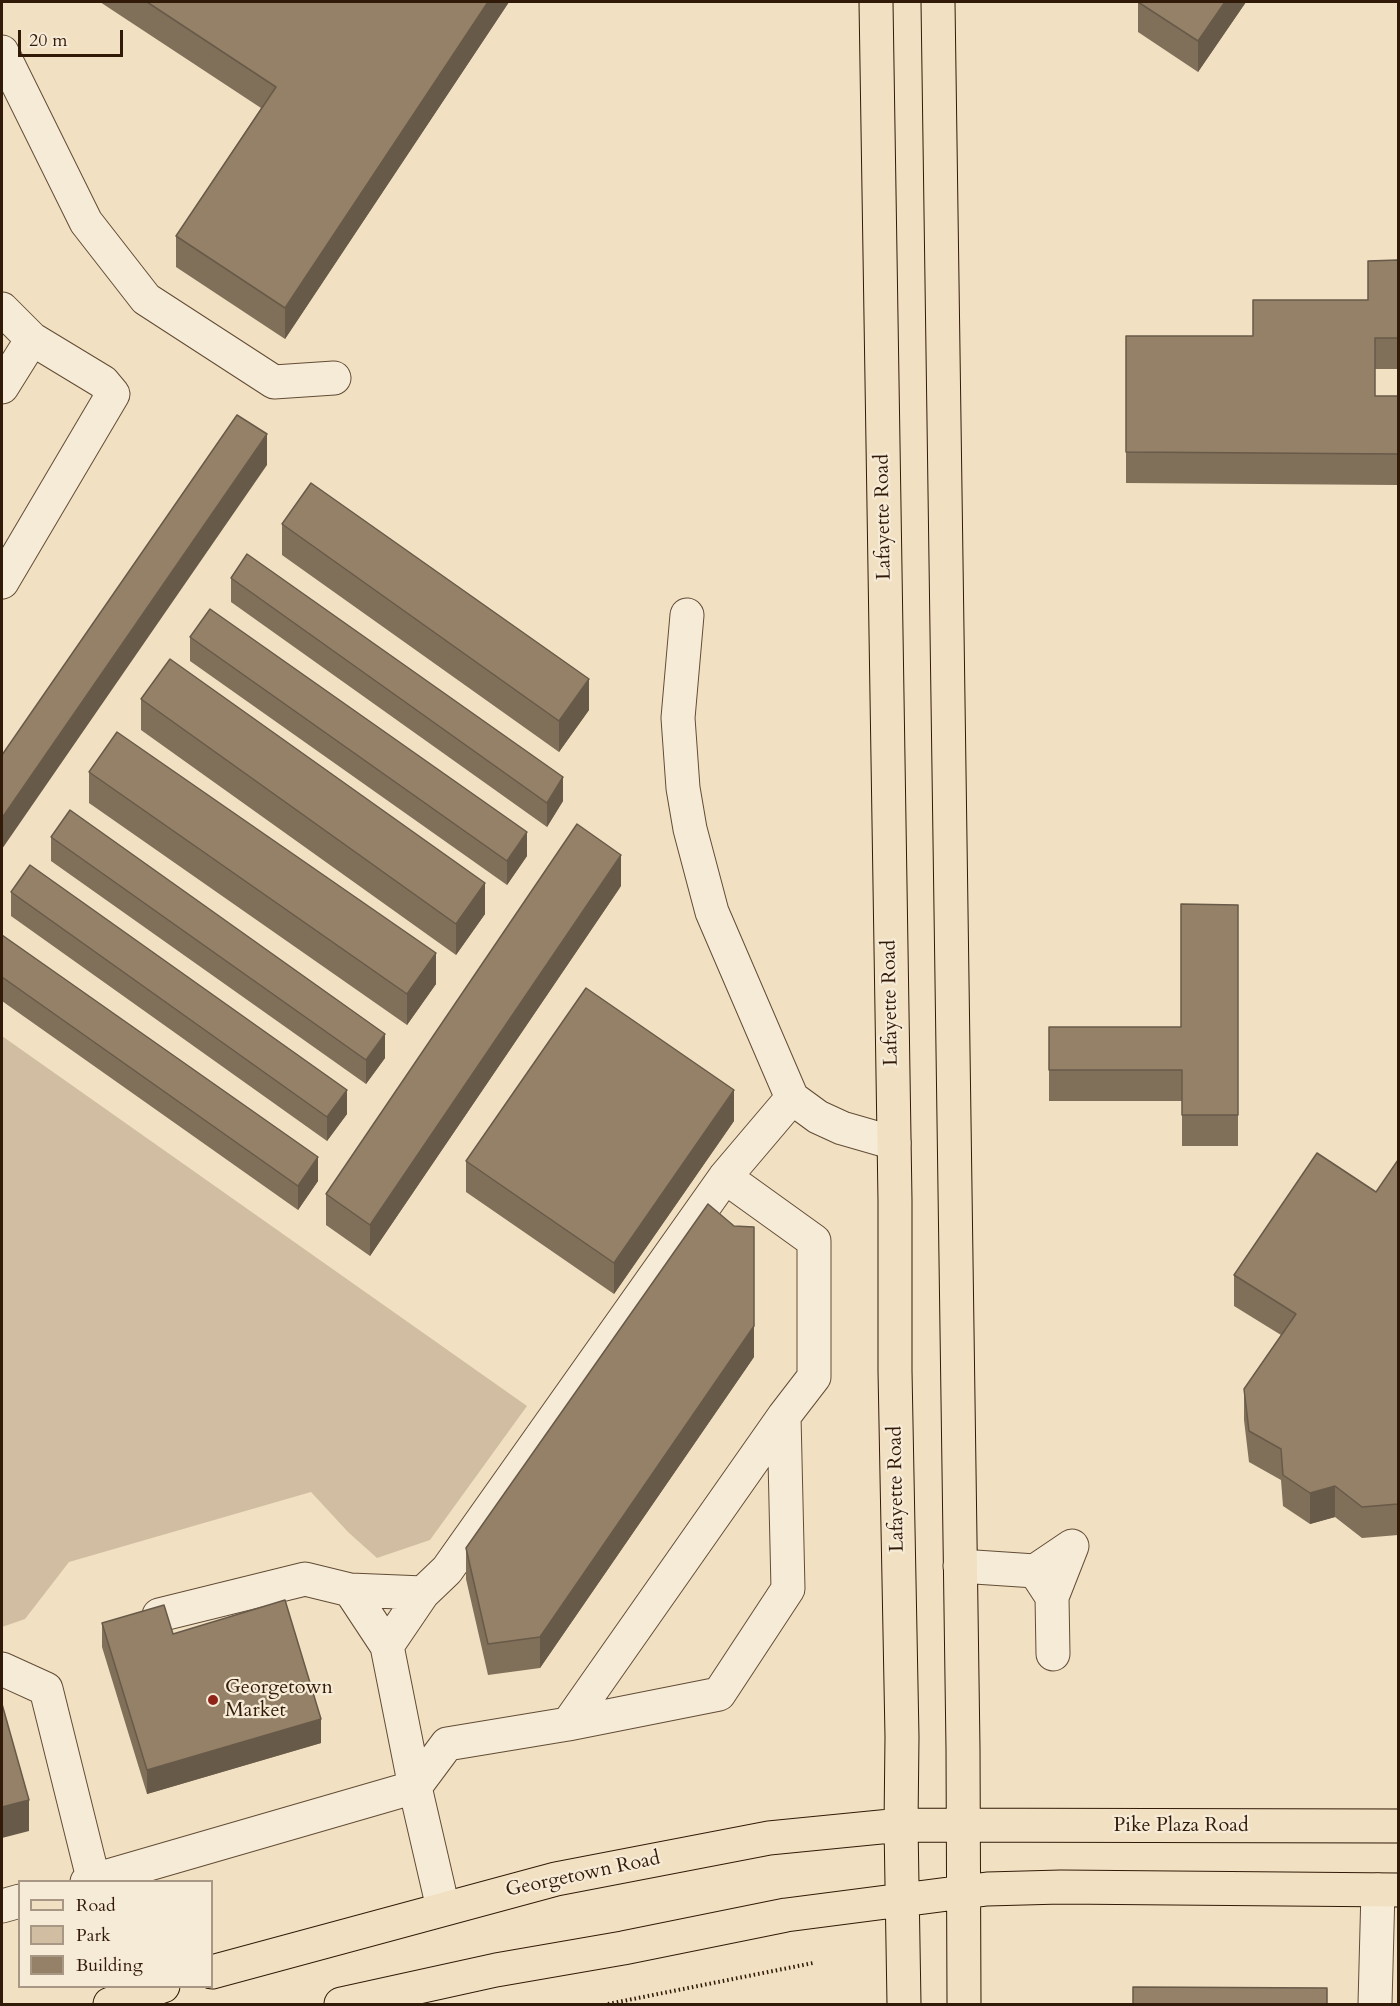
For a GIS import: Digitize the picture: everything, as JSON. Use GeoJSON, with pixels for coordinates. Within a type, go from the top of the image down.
{"type":"FeatureCollection","features":[{"type":"Feature","properties":{"kind":"main road","name":"Lafayette Road"},"geometry":{"type":"LineString","coordinates":[[876,2],[894,1143],[904,2004]]}},
{"type":"Feature","properties":{"kind":"main road"},"geometry":{"type":"LineString","coordinates":[[938,2],[964,2004]]}},
{"type":"Feature","properties":{"kind":"main road","name":"Georgetown Road"},"geometry":{"type":"LineString","coordinates":[[213,1972],[556,1879],[661,1857],[769,1838],[901,1825],[963,1824]]}},
{"type":"Feature","properties":{"kind":"main road","name":"Pike Plaza Road"},"geometry":{"type":"LineString","coordinates":[[963,1824],[1398,1826]]}},
{"type":"Feature","properties":{"kind":"main road"},"geometry":{"type":"LineString","coordinates":[[341,2004],[496,1970],[623,1948],[786,1915],[987,1889],[1061,1887],[1388,1890]]}},
{"type":"Feature","properties":{"kind":"main road"},"geometry":{"type":"LineString","coordinates":[[124,1996],[156,1988]]}},
{"type":"Feature","properties":{"kind":"lane"},"geometry":{"type":"LineString","coordinates":[[2,52],[86,222],[146,299],[274,382],[334,378]]}},
{"type":"Feature","properties":{"kind":"lane"},"geometry":{"type":"LineString","coordinates":[[2,309],[32,339],[103,382],[113,394],[2,582]]}},
{"type":"Feature","properties":{"kind":"lane"},"geometry":{"type":"LineString","coordinates":[[2,387],[32,339]]}},
{"type":"Feature","properties":{"kind":"lane"},"geometry":{"type":"LineString","coordinates":[[687,615],[678,718],[683,788],[690,830],[712,912],[792,1098],[826,1121],[894,1143]]}},
{"type":"Feature","properties":{"kind":"lane"},"geometry":{"type":"LineString","coordinates":[[387,1646],[423,1593],[447,1570],[725,1177],[792,1098]]}},
{"type":"Feature","properties":{"kind":"lane"},"geometry":{"type":"LineString","coordinates":[[568,1724],[784,1416],[814,1377],[814,1241],[725,1177]]}},
{"type":"Feature","properties":{"kind":"lane"},"geometry":{"type":"LineString","coordinates":[[95,1880],[415,1787],[447,1744],[568,1724],[719,1694],[788,1589],[784,1416]]}},
{"type":"Feature","properties":{"kind":"lane"},"geometry":{"type":"LineString","coordinates":[[960,1566],[1043,1584],[1053,1654]]}},
{"type":"Feature","properties":{"kind":"lane"},"geometry":{"type":"LineString","coordinates":[[159,1615],[305,1579],[350,1590],[423,1593]]}},
{"type":"Feature","properties":{"kind":"lane"},"geometry":{"type":"LineString","coordinates":[[350,1590],[387,1646],[415,1787],[443,1908]]}},
{"type":"Feature","properties":{"kind":"lane"},"geometry":{"type":"LineString","coordinates":[[2,1669],[46,1689],[92,1880]]}},
{"type":"Feature","properties":{"kind":"lane"},"geometry":{"type":"LineString","coordinates":[[1376,2004],[1388,1890]]}},
{"type":"Feature","properties":{"kind":"lane"},"geometry":{"type":"LineString","coordinates":[[2,1906],[18,1902]]}},
{"type":"Feature","properties":{"kind":"path"},"geometry":{"type":"LineString","coordinates":[[608,2004],[813,1964]]}},
{"type":"Feature","properties":{"kind":"green space"},"geometry":{"type":"Polygon","coordinates":[[[2,1036],[527,1406],[430,1540],[377,1558],[348,1532],[311,1492],[69,1562],[25,1619],[2,1627],[2,1036]]]}},
{"type":"Feature","properties":{"kind":"building"},"geometry":{"type":"Polygon","coordinates":[[[147,2],[488,2],[285,308],[176,236],[276,87],[147,2]]]}},
{"type":"Feature","properties":{"kind":"building"},"geometry":{"type":"Polygon","coordinates":[[[1138,2],[1225,2],[1198,41],[1138,2]]]}},
{"type":"Feature","properties":{"kind":"building"},"geometry":{"type":"Polygon","coordinates":[[[1398,260],[1398,338],[1375,338],[1375,396],[1398,396],[1398,454],[1126,452],[1126,336],[1253,336],[1253,300],[1368,300],[1368,261],[1398,260]]]}},
{"type":"Feature","properties":{"kind":"building"},"geometry":{"type":"Polygon","coordinates":[[[237,415],[267,434],[2,818],[2,755],[237,415]]]}},
{"type":"Feature","properties":{"kind":"building"},"geometry":{"type":"Polygon","coordinates":[[[311,483],[589,679],[559,721],[282,524],[311,483]]]}},
{"type":"Feature","properties":{"kind":"building"},"geometry":{"type":"Polygon","coordinates":[[[247,554],[563,777],[547,803],[231,578],[247,554]]]}},
{"type":"Feature","properties":{"kind":"building"},"geometry":{"type":"Polygon","coordinates":[[[210,609],[527,832],[507,861],[190,637],[210,609]]]}},
{"type":"Feature","properties":{"kind":"building"},"geometry":{"type":"Polygon","coordinates":[[[170,659],[485,883],[456,924],[141,699],[170,659]]]}},
{"type":"Feature","properties":{"kind":"building"},"geometry":{"type":"Polygon","coordinates":[[[117,732],[436,953],[407,994],[89,772],[117,732]]]}},
{"type":"Feature","properties":{"kind":"building"},"geometry":{"type":"Polygon","coordinates":[[[70,810],[385,1034],[366,1060],[51,837],[70,810]]]}},
{"type":"Feature","properties":{"kind":"building"},"geometry":{"type":"Polygon","coordinates":[[[577,824],[621,855],[370,1225],[326,1194],[577,824]]]}},
{"type":"Feature","properties":{"kind":"building"},"geometry":{"type":"Polygon","coordinates":[[[30,865],[347,1090],[327,1117],[11,892],[30,865]]]}},
{"type":"Feature","properties":{"kind":"building"},"geometry":{"type":"Polygon","coordinates":[[[1181,904],[1238,905],[1238,1115],[1182,1115],[1182,1070],[1049,1070],[1049,1027],[1181,1027],[1181,904]]]}},
{"type":"Feature","properties":{"kind":"building"},"geometry":{"type":"Polygon","coordinates":[[[2,935],[318,1157],[298,1186],[2,977],[2,935]]]}},
{"type":"Feature","properties":{"kind":"building"},"geometry":{"type":"Polygon","coordinates":[[[586,988],[734,1090],[614,1263],[466,1161],[586,988]]]}},
{"type":"Feature","properties":{"kind":"building"},"geometry":{"type":"Polygon","coordinates":[[[1317,1153],[1376,1192],[1398,1160],[1398,1504],[1362,1507],[1335,1486],[1310,1493],[1283,1475],[1281,1449],[1249,1431],[1244,1389],[1296,1314],[1234,1275],[1317,1153]]]}},
{"type":"Feature","properties":{"kind":"building"},"geometry":{"type":"Polygon","coordinates":[[[708,1204],[734,1226],[754,1227],[754,1326],[540,1637],[488,1644],[466,1548],[708,1204]]]}},
{"type":"Feature","properties":{"kind":"building","name":"Georgetown Market"},"geometry":{"type":"Polygon","coordinates":[[[285,1600],[321,1719],[147,1770],[102,1623],[164,1605],[173,1634],[285,1600]]]}},
{"type":"Feature","properties":{"kind":"building"},"geometry":{"type":"Polygon","coordinates":[[[2,1704],[29,1800],[2,1807],[2,1704]]]}},
{"type":"Feature","properties":{"kind":"building"},"geometry":{"type":"Polygon","coordinates":[[[1133,1987],[1327,1988],[1327,2004],[1133,2004],[1133,1987]]]}},
{"type":"Feature","properties":{"kind":"place","name":"Georgetown Market"},"geometry":{"type":"Point","coordinates":[213,1700]}}]}
